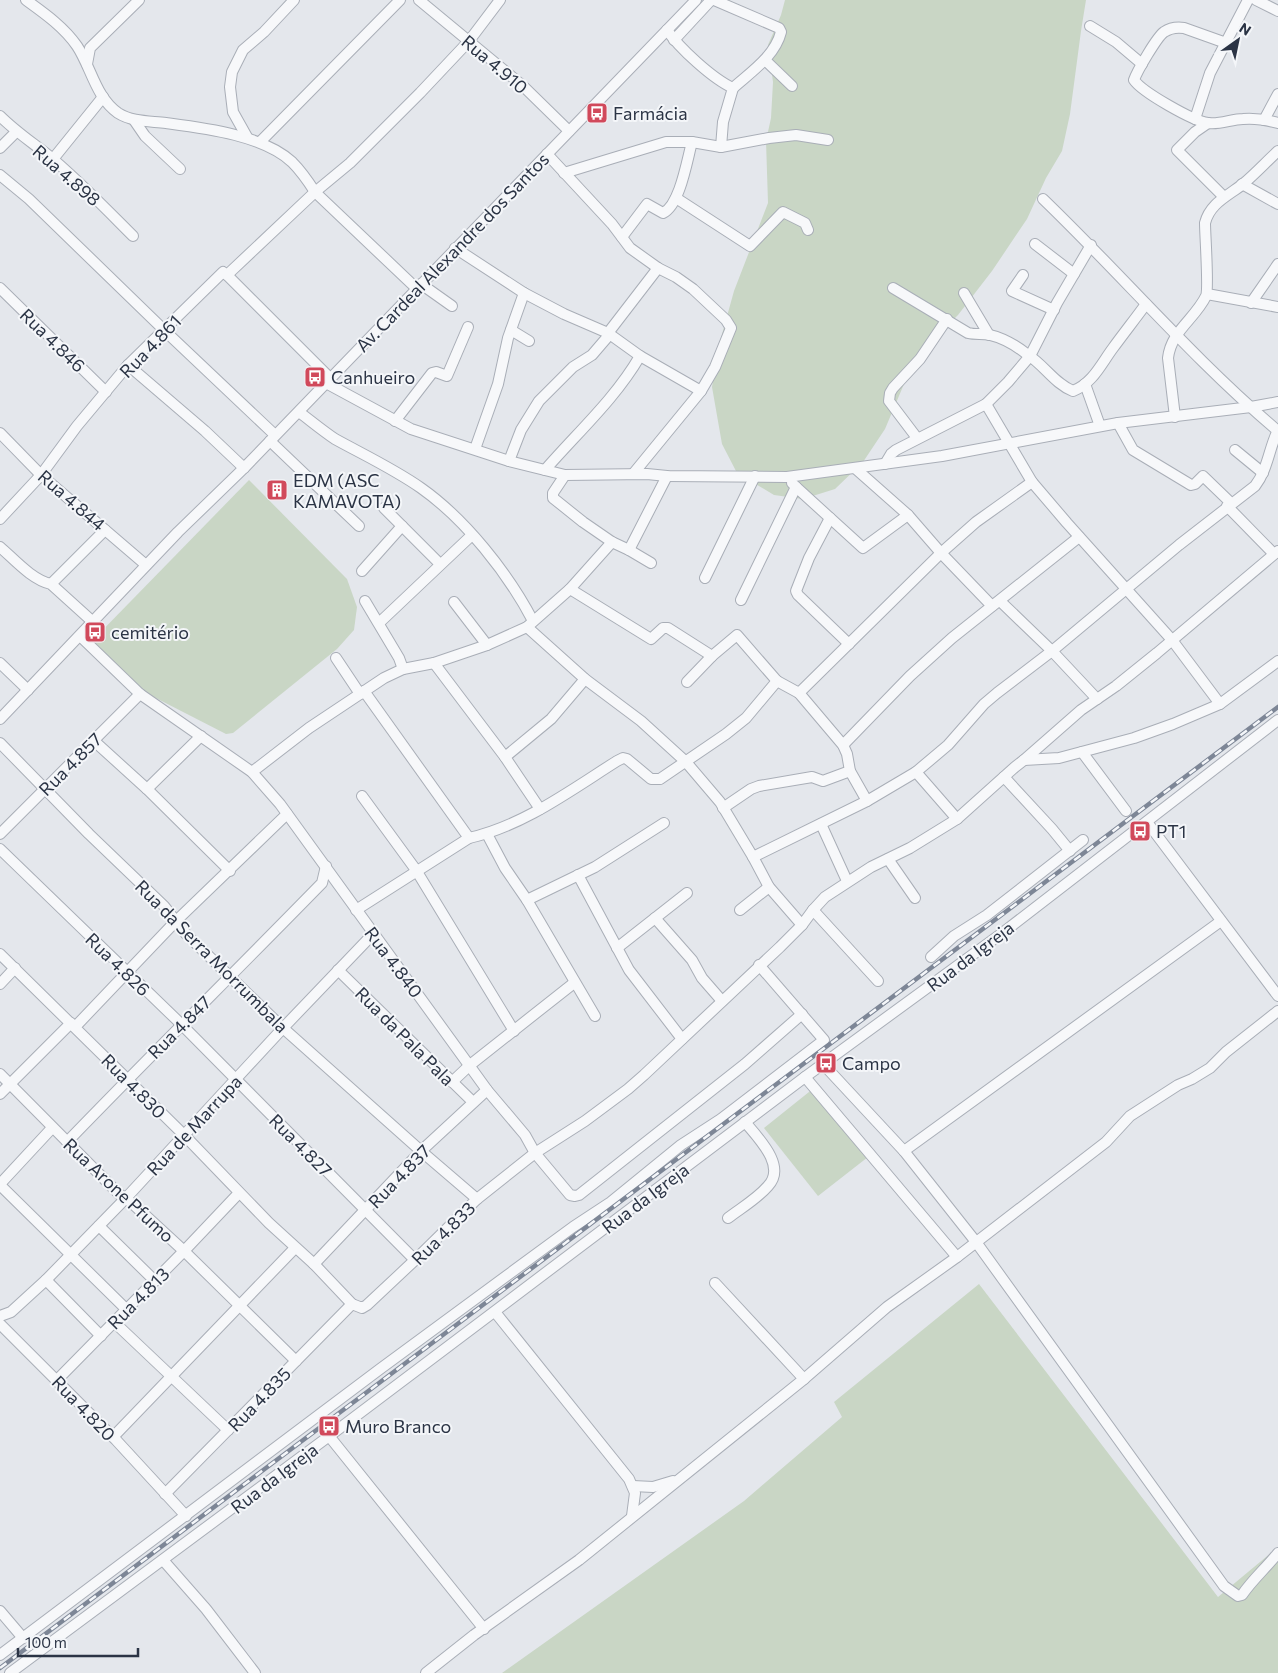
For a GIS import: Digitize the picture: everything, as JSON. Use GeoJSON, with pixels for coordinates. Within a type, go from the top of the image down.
{"type":"FeatureCollection","features":[{"type":"Feature","properties":{"kind":"street"},"geometry":{"type":"LineString","coordinates":[[26,0],[49,17],[76,44],[103,97],[111,108],[119,114],[134,120],[168,123],[247,137],[278,152],[292,162],[315,192],[419,286],[452,306]]}},
{"type":"Feature","properties":{"kind":"street"},"geometry":{"type":"LineString","coordinates":[[87,64],[90,48],[139,0]]}},
{"type":"Feature","properties":{"kind":"street"},"geometry":{"type":"LineString","coordinates":[[247,137],[233,112],[231,100],[232,72],[243,50],[264,32],[294,0]]}},
{"type":"Feature","properties":{"kind":"street"},"geometry":{"type":"LineString","coordinates":[[260,142],[400,0]]}},
{"type":"Feature","properties":{"kind":"street","name":"Rua 4.910"},"geometry":{"type":"LineString","coordinates":[[419,0],[523,86],[569,131]]}},
{"type":"Feature","properties":{"kind":"street","name":"Rua 4.861"},"geometry":{"type":"LineString","coordinates":[[0,519],[41,475],[77,426],[128,366],[223,272],[227,275],[384,130],[469,41],[500,0]]}},
{"type":"Feature","properties":{"kind":"street"},"geometry":{"type":"LineString","coordinates":[[674,40],[713,0],[780,30],[780,37],[765,60],[733,88],[724,122],[721,147]]}},
{"type":"Feature","properties":{"kind":"street"},"geometry":{"type":"LineString","coordinates":[[1195,119],[1210,73],[1248,0]]}},
{"type":"Feature","properties":{"kind":"street"},"geometry":{"type":"LineString","coordinates":[[1256,0],[1278,11]]}},
{"type":"Feature","properties":{"kind":"street","name":"Av. Cardeal Alexandre dos Santos"},"geometry":{"type":"LineString","coordinates":[[0,719],[146,566],[299,412],[667,30],[692,1]]}},
{"type":"Feature","properties":{"kind":"street"},"geometry":{"type":"LineString","coordinates":[[1090,26],[1116,42],[1142,64]]}},
{"type":"Feature","properties":{"kind":"street"},"geometry":{"type":"LineString","coordinates":[[1226,42],[1176,27],[1163,33],[1142,64],[1134,80],[1137,86],[1144,91],[1195,119],[1208,123],[1243,119],[1278,123]]}},
{"type":"Feature","properties":{"kind":"street"},"geometry":{"type":"LineString","coordinates":[[667,30],[674,40],[716,78],[733,88]]}},
{"type":"Feature","properties":{"kind":"street"},"geometry":{"type":"LineString","coordinates":[[76,44],[90,48]]}},
{"type":"Feature","properties":{"kind":"street"},"geometry":{"type":"LineString","coordinates":[[765,60],[792,86]]}},
{"type":"Feature","properties":{"kind":"street"},"geometry":{"type":"LineString","coordinates":[[1264,120],[1278,94]]}},
{"type":"Feature","properties":{"kind":"street"},"geometry":{"type":"LineString","coordinates":[[53,159],[103,97]]}},
{"type":"Feature","properties":{"kind":"street","name":"Rua 4.898"},"geometry":{"type":"LineString","coordinates":[[0,116],[16,132],[53,159],[86,188],[133,236]]}},
{"type":"Feature","properties":{"kind":"street"},"geometry":{"type":"LineString","coordinates":[[134,120],[145,136],[180,169]]}},
{"type":"Feature","properties":{"kind":"street"},"geometry":{"type":"LineString","coordinates":[[1208,123],[1195,132],[1176,150],[1224,197]]}},
{"type":"Feature","properties":{"kind":"street"},"geometry":{"type":"LineString","coordinates":[[0,148],[16,132]]}},
{"type":"Feature","properties":{"kind":"street"},"geometry":{"type":"LineString","coordinates":[[564,173],[666,142],[692,142],[721,147],[796,135],[828,140]]}},
{"type":"Feature","properties":{"kind":"street"},"geometry":{"type":"LineString","coordinates":[[622,237],[647,204],[663,213],[669,209],[676,198],[692,142]]}},
{"type":"Feature","properties":{"kind":"street"},"geometry":{"type":"LineString","coordinates":[[1174,417],[1168,358],[1172,341],[1207,294],[1205,223],[1207,214],[1278,151]]}},
{"type":"Feature","properties":{"kind":"street"},"geometry":{"type":"LineString","coordinates":[[547,154],[630,248],[693,289],[726,320],[731,328],[715,367],[701,391],[633,474]]}},
{"type":"Feature","properties":{"kind":"street"},"geometry":{"type":"LineString","coordinates":[[0,175],[29,199],[164,330],[359,526]]}},
{"type":"Feature","properties":{"kind":"street"},"geometry":{"type":"LineString","coordinates":[[1242,184],[1278,204]]}},
{"type":"Feature","properties":{"kind":"street"},"geometry":{"type":"LineString","coordinates":[[676,198],[750,246],[783,212],[805,223],[808,230]]}},
{"type":"Feature","properties":{"kind":"street"},"geometry":{"type":"LineString","coordinates":[[753,857],[867,801],[916,772],[948,745],[984,704],[1254,486],[1263,473],[1278,430],[1251,407],[1177,335],[1091,245],[1043,199]]}},
{"type":"Feature","properties":{"kind":"street"},"geometry":{"type":"LineString","coordinates":[[1035,244],[1074,274]]}},
{"type":"Feature","properties":{"kind":"street"},"geometry":{"type":"LineString","coordinates":[[884,464],[891,454],[917,438],[986,404],[1030,356],[1091,245]]}},
{"type":"Feature","properties":{"kind":"street"},"geometry":{"type":"LineString","coordinates":[[455,248],[524,292],[564,314],[609,334],[640,356],[701,391]]}},
{"type":"Feature","properties":{"kind":"street"},"geometry":{"type":"LineString","coordinates":[[1251,303],[1278,264]]}},
{"type":"Feature","properties":{"kind":"street"},"geometry":{"type":"LineString","coordinates":[[509,462],[522,430],[540,401],[573,367],[592,355],[658,268]]}},
{"type":"Feature","properties":{"kind":"street"},"geometry":{"type":"LineString","coordinates":[[227,275],[328,380],[395,421],[426,435],[475,449],[509,462],[565,475],[633,474],[787,477],[942,456],[1118,423],[1278,402]]}},
{"type":"Feature","properties":{"kind":"street"},"geometry":{"type":"LineString","coordinates":[[1023,275],[1012,291],[1054,310]]}},
{"type":"Feature","properties":{"kind":"street","name":"Rua 4.846"},"geometry":{"type":"LineString","coordinates":[[0,288],[106,392]]}},
{"type":"Feature","properties":{"kind":"street"},"geometry":{"type":"LineString","coordinates":[[894,288],[968,333],[989,335],[1016,347],[1073,391],[1085,384],[1102,365],[1146,304]]}},
{"type":"Feature","properties":{"kind":"street"},"geometry":{"type":"LineString","coordinates":[[475,449],[498,384],[500,369],[511,330],[524,292]]}},
{"type":"Feature","properties":{"kind":"street"},"geometry":{"type":"LineString","coordinates":[[964,293],[989,335]]}},
{"type":"Feature","properties":{"kind":"street"},"geometry":{"type":"LineString","coordinates":[[1207,294],[1278,307]]}},
{"type":"Feature","properties":{"kind":"street"},"geometry":{"type":"LineString","coordinates":[[917,438],[889,401],[890,393],[920,359],[947,319]]}},
{"type":"Feature","properties":{"kind":"street"},"geometry":{"type":"LineString","coordinates":[[395,421],[432,373],[436,372],[447,376],[468,327]]}},
{"type":"Feature","properties":{"kind":"street"},"geometry":{"type":"LineString","coordinates":[[511,330],[529,341]]}},
{"type":"Feature","properties":{"kind":"street"},"geometry":{"type":"LineString","coordinates":[[545,470],[612,398],[640,356]]}},
{"type":"Feature","properties":{"kind":"street"},"geometry":{"type":"LineString","coordinates":[[128,366],[205,431],[244,468]]}},
{"type":"Feature","properties":{"kind":"street"},"geometry":{"type":"LineString","coordinates":[[1085,384],[1100,426]]}},
{"type":"Feature","properties":{"kind":"street"},"geometry":{"type":"LineString","coordinates":[[986,404],[1032,482],[1172,640],[1220,704]]}},
{"type":"Feature","properties":{"kind":"street"},"geometry":{"type":"LineString","coordinates":[[299,412],[334,438],[421,488],[436,499],[472,535],[491,557],[524,604],[530,624],[585,679],[641,721],[686,762],[723,808],[769,887],[802,925]]}},
{"type":"Feature","properties":{"kind":"street"},"geometry":{"type":"LineString","coordinates":[[1118,423],[1133,450],[1191,485],[1195,484],[1203,476],[1276,553]]}},
{"type":"Feature","properties":{"kind":"street","name":"Rua 4.844"},"geometry":{"type":"LineString","coordinates":[[0,433],[41,475],[146,566]]}},
{"type":"Feature","properties":{"kind":"street"},"geometry":{"type":"LineString","coordinates":[[1235,450],[1263,473]]}},
{"type":"Feature","properties":{"kind":"street"},"geometry":{"type":"LineString","coordinates":[[856,469],[908,516],[941,553],[1052,651],[1097,699]]}},
{"type":"Feature","properties":{"kind":"street"},"geometry":{"type":"LineString","coordinates":[[565,475],[553,498],[612,542],[630,550],[650,563]]}},
{"type":"Feature","properties":{"kind":"street"},"geometry":{"type":"LineString","coordinates":[[630,550],[667,476]]}},
{"type":"Feature","properties":{"kind":"street"},"geometry":{"type":"LineString","coordinates":[[705,578],[755,476]]}},
{"type":"Feature","properties":{"kind":"street"},"geometry":{"type":"LineString","coordinates":[[787,477],[862,548],[908,516]]}},
{"type":"Feature","properties":{"kind":"street"},"geometry":{"type":"LineString","coordinates":[[799,693],[941,553],[976,522],[1032,482]]}},
{"type":"Feature","properties":{"kind":"street"},"geometry":{"type":"LineString","coordinates":[[741,600],[796,487]]}},
{"type":"Feature","properties":{"kind":"street"},"geometry":{"type":"LineString","coordinates":[[384,508],[440,564]]}},
{"type":"Feature","properties":{"kind":"street"},"geometry":{"type":"LineString","coordinates":[[830,518],[809,558],[796,591],[849,644]]}},
{"type":"Feature","properties":{"kind":"street"},"geometry":{"type":"LineString","coordinates":[[362,571],[402,526]]}},
{"type":"Feature","properties":{"kind":"street"},"geometry":{"type":"LineString","coordinates":[[51,584],[105,530]]}},
{"type":"Feature","properties":{"kind":"street"},"geometry":{"type":"LineString","coordinates":[[378,623],[472,535]]}},
{"type":"Feature","properties":{"kind":"street"},"geometry":{"type":"LineString","coordinates":[[843,745],[910,676],[966,626],[1079,537]]}},
{"type":"Feature","properties":{"kind":"street"},"geometry":{"type":"LineString","coordinates":[[252,772],[309,728],[384,678],[403,669],[434,663],[487,645],[530,624],[570,589],[612,542]]}},
{"type":"Feature","properties":{"kind":"street"},"geometry":{"type":"LineString","coordinates":[[0,547],[35,576],[51,584],[93,622]]}},
{"type":"Feature","properties":{"kind":"street","name":"Rua 4.833"},"geometry":{"type":"LineString","coordinates":[[352,1304],[358,1308],[367,1305],[416,1260],[477,1199],[535,1152],[585,1121],[628,1089],[802,925],[825,898],[847,881],[910,848],[957,819],[1080,710],[1116,686],[1276,553]]}},
{"type":"Feature","properties":{"kind":"street"},"geometry":{"type":"LineString","coordinates":[[570,589],[651,639],[663,628],[668,628],[712,656]]}},
{"type":"Feature","properties":{"kind":"street"},"geometry":{"type":"LineString","coordinates":[[365,601],[399,658],[403,669]]}},
{"type":"Feature","properties":{"kind":"street"},"geometry":{"type":"LineString","coordinates":[[454,602],[487,645]]}},
{"type":"Feature","properties":{"kind":"street"},"geometry":{"type":"LineString","coordinates":[[687,682],[712,656],[737,635],[777,681],[799,693],[843,745],[847,754],[850,771],[867,801]]}},
{"type":"Feature","properties":{"kind":"street","name":"Rua 4.840"},"geometry":{"type":"LineString","coordinates":[[80,636],[140,694],[252,772],[280,804],[326,866],[373,934],[487,1090],[525,1135],[535,1152],[570,1195],[579,1195],[745,1064],[802,1014]]}},
{"type":"Feature","properties":{"kind":"street"},"geometry":{"type":"LineString","coordinates":[[336,658],[469,838]]}},
{"type":"Feature","properties":{"kind":"street"},"geometry":{"type":"LineString","coordinates":[[1024,760],[1059,758],[1134,738],[1173,724],[1220,704],[1278,661]]}},
{"type":"Feature","properties":{"kind":"street"},"geometry":{"type":"LineString","coordinates":[[0,663],[28,690]]}},
{"type":"Feature","properties":{"kind":"street"},"geometry":{"type":"LineString","coordinates":[[434,663],[505,757],[540,809]]}},
{"type":"Feature","properties":{"kind":"street"},"geometry":{"type":"LineString","coordinates":[[505,757],[551,719],[585,679]]}},
{"type":"Feature","properties":{"kind":"street"},"geometry":{"type":"LineString","coordinates":[[356,910],[469,838],[487,834],[540,809],[623,758],[632,762],[648,777],[654,780],[660,779],[746,718],[777,681]]}},
{"type":"Feature","properties":{"kind":"street","name":"Rua 4.857"},"geometry":{"type":"LineString","coordinates":[[0,834],[140,694]]}},
{"type":"Feature","properties":{"kind":"street","name":"Rua da Igreja"},"geometry":{"type":"LineString","coordinates":[[17,1671],[805,1077],[1004,931],[1278,720]]}},
{"type":"Feature","properties":{"kind":"street"},"geometry":{"type":"LineString","coordinates":[[147,789],[201,736]]}},
{"type":"Feature","properties":{"kind":"street"},"geometry":{"type":"LineString","coordinates":[[93,740],[147,789],[230,871]]}},
{"type":"Feature","properties":{"kind":"street","name":"Rua da Serra Morrumbala"},"geometry":{"type":"LineString","coordinates":[[0,743],[164,906],[186,934],[230,978],[283,1028],[477,1199]]}},
{"type":"Feature","properties":{"kind":"street"},"geometry":{"type":"LineString","coordinates":[[1082,752],[1126,811]]}},
{"type":"Feature","properties":{"kind":"street"},"geometry":{"type":"LineString","coordinates":[[723,808],[751,789],[759,786],[806,778],[823,781],[850,771]]}},
{"type":"Feature","properties":{"kind":"street"},"geometry":{"type":"LineString","coordinates":[[916,772],[957,819]]}},
{"type":"Feature","properties":{"kind":"street"},"geometry":{"type":"LineString","coordinates":[[1004,777],[1052,828],[1070,851]]}},
{"type":"Feature","properties":{"kind":"street"},"geometry":{"type":"LineString","coordinates":[[362,796],[416,870],[514,1031]]}},
{"type":"Feature","properties":{"kind":"street"},"geometry":{"type":"LineString","coordinates":[[0,1094],[127,973],[176,921],[287,814]]}},
{"type":"Feature","properties":{"kind":"street"},"geometry":{"type":"LineString","coordinates":[[1147,822],[1278,996]]}},
{"type":"Feature","properties":{"kind":"street"},"geometry":{"type":"LineString","coordinates":[[527,900],[594,867],[664,823]]}},
{"type":"Feature","properties":{"kind":"street"},"geometry":{"type":"LineString","coordinates":[[820,824],[847,881]]}},
{"type":"Feature","properties":{"kind":"street"},"geometry":{"type":"LineString","coordinates":[[487,834],[505,868],[527,900],[595,1016]]}},
{"type":"Feature","properties":{"kind":"street"},"geometry":{"type":"LineString","coordinates":[[931,957],[954,936],[987,915],[1084,840]]}},
{"type":"Feature","properties":{"kind":"street","name":"Rua 4.826"},"geometry":{"type":"LineString","coordinates":[[0,849],[181,1024],[235,1080]]}},
{"type":"Feature","properties":{"kind":"street"},"geometry":{"type":"LineString","coordinates":[[888,859],[915,898]]}},
{"type":"Feature","properties":{"kind":"street"},"geometry":{"type":"LineString","coordinates":[[326,866],[322,883],[340,886]]}},
{"type":"Feature","properties":{"kind":"street"},"geometry":{"type":"LineString","coordinates":[[578,875],[628,970],[682,1039]]}},
{"type":"Feature","properties":{"kind":"street","name":"Rua 4.847"},"geometry":{"type":"LineString","coordinates":[[67,1142],[181,1024],[230,978],[322,883]]}},
{"type":"Feature","properties":{"kind":"street"},"geometry":{"type":"LineString","coordinates":[[740,910],[769,887]]}},
{"type":"Feature","properties":{"kind":"street"},"geometry":{"type":"LineString","coordinates":[[617,948],[687,893]]}},
{"type":"Feature","properties":{"kind":"street"},"geometry":{"type":"LineString","coordinates":[[813,910],[878,981]]}},
{"type":"Feature","properties":{"kind":"street"},"geometry":{"type":"LineString","coordinates":[[654,918],[692,960],[702,978],[722,1001]]}},
{"type":"Feature","properties":{"kind":"street"},"geometry":{"type":"LineString","coordinates":[[904,1151],[1220,920]]}},
{"type":"Feature","properties":{"kind":"street","name":"Rua de Marrupa"},"geometry":{"type":"LineString","coordinates":[[11,1312],[46,1280],[126,1198],[373,934]]}},
{"type":"Feature","properties":{"kind":"street","name":"Rua 4.830"},"geometry":{"type":"LineString","coordinates":[[0,954],[128,1079],[239,1193],[314,1264],[352,1304]]}},
{"type":"Feature","properties":{"kind":"street"},"geometry":{"type":"LineString","coordinates":[[759,965],[802,1014]]}},
{"type":"Feature","properties":{"kind":"street"},"geometry":{"type":"LineString","coordinates":[[0,984],[15,968]]}},
{"type":"Feature","properties":{"kind":"street","name":"Rua da Pala Pala"},"geometry":{"type":"LineString","coordinates":[[338,970],[473,1102]]}},
{"type":"Feature","properties":{"kind":"street"},"geometry":{"type":"LineString","coordinates":[[452,1082],[470,1065],[574,983]]}},
{"type":"Feature","properties":{"kind":"street"},"geometry":{"type":"LineString","coordinates":[[426,1673],[579,1560],[804,1379],[887,1307],[976,1242],[1106,1142],[1130,1116],[1178,1085],[1210,1068],[1226,1052],[1278,1011]]}},
{"type":"Feature","properties":{"kind":"street","name":"Rua da Igreja"},"geometry":{"type":"LineString","coordinates":[[0,1655],[380,1369],[573,1227],[611,1202],[682,1146],[721,1119],[824,1040],[802,1014]]}},
{"type":"Feature","properties":{"kind":"street"},"geometry":{"type":"LineString","coordinates":[[824,1064],[904,1151],[976,1242],[1224,1586],[1238,1596],[1242,1595],[1251,1582],[1260,1576],[1278,1553]]}},
{"type":"Feature","properties":{"kind":"street","name":"Rua Arone Pfumo"},"geometry":{"type":"LineString","coordinates":[[0,1074],[119,1194],[126,1198],[184,1251],[296,1361]]}},
{"type":"Feature","properties":{"kind":"street"},"geometry":{"type":"LineString","coordinates":[[805,1077],[957,1256]]}},
{"type":"Feature","properties":{"kind":"street","name":"Rua 4.827"},"geometry":{"type":"LineString","coordinates":[[235,1080],[416,1260]]}},
{"type":"Feature","properties":{"kind":"street","name":"Rua 4.837"},"geometry":{"type":"LineString","coordinates":[[314,1264],[421,1151],[487,1090]]}},
{"type":"Feature","properties":{"kind":"street"},"geometry":{"type":"LineString","coordinates":[[728,1218],[770,1186],[775,1173],[774,1164],[769,1155],[745,1122]]}},
{"type":"Feature","properties":{"kind":"street"},"geometry":{"type":"LineString","coordinates":[[52,1128],[0,1185],[126,1310]]}},
{"type":"Feature","properties":{"kind":"street","name":"Rua 4.813"},"geometry":{"type":"LineString","coordinates":[[57,1380],[239,1193]]}},
{"type":"Feature","properties":{"kind":"street"},"geometry":{"type":"LineString","coordinates":[[98,1226],[155,1281]]}},
{"type":"Feature","properties":{"kind":"street"},"geometry":{"type":"LineString","coordinates":[[113,1436],[295,1248]]}},
{"type":"Feature","properties":{"kind":"street"},"geometry":{"type":"LineString","coordinates":[[46,1280],[101,1336]]}},
{"type":"Feature","properties":{"kind":"street"},"geometry":{"type":"LineString","coordinates":[[715,1283],[804,1379]]}},
{"type":"Feature","properties":{"kind":"street","name":"Rua 4.835"},"geometry":{"type":"LineString","coordinates":[[165,1494],[352,1304]]}},
{"type":"Feature","properties":{"kind":"street"},"geometry":{"type":"LineString","coordinates":[[0,1316],[11,1312]]}},
{"type":"Feature","properties":{"kind":"street"},"geometry":{"type":"LineString","coordinates":[[3,1326],[11,1312]]}},
{"type":"Feature","properties":{"kind":"street"},"geometry":{"type":"LineString","coordinates":[[495,1312],[633,1486],[636,1500],[632,1516]]}},
{"type":"Feature","properties":{"kind":"street"},"geometry":{"type":"LineString","coordinates":[[114,1322],[228,1430]]}},
{"type":"Feature","properties":{"kind":"street","name":"Rua 4.820"},"geometry":{"type":"LineString","coordinates":[[3,1326],[113,1436],[186,1516]]}},
{"type":"Feature","properties":{"kind":"street"},"geometry":{"type":"LineString","coordinates":[[329,1436],[484,1629]]}},
{"type":"Feature","properties":{"kind":"street"},"geometry":{"type":"LineString","coordinates":[[633,1486],[653,1487],[677,1480]]}},
{"type":"Feature","properties":{"kind":"street"},"geometry":{"type":"LineString","coordinates":[[163,1560],[206,1609],[255,1673]]}},
{"type":"Feature","properties":{"kind":"street"},"geometry":{"type":"LineString","coordinates":[[0,1611],[23,1638]]}},
{"type":"Feature","properties":{"kind":"green space"},"geometry":{"type":"Polygon","coordinates":[[[785,0],[1086,0],[1070,114],[1062,151],[1046,178],[1027,219],[992,271],[958,315],[915,358],[885,429],[863,462],[835,489],[803,499],[774,495],[737,473],[722,444],[712,387],[719,345],[734,291],[768,203],[766,141],[771,118],[773,82],[768,45],[781,15],[785,0]]]}},
{"type":"Feature","properties":{"kind":"green space"},"geometry":{"type":"Polygon","coordinates":[[[249,480],[347,579],[357,607],[354,630],[337,649],[233,733],[226,734],[148,694],[135,685],[91,642],[249,480]]]}},
{"type":"Feature","properties":{"kind":"green space"},"geometry":{"type":"Polygon","coordinates":[[[814,1088],[868,1157],[818,1196],[764,1128],[814,1088]]]}},
{"type":"Feature","properties":{"kind":"green space"},"geometry":{"type":"Polygon","coordinates":[[[979,1284],[1218,1597],[1278,1547],[1278,1673],[502,1673],[744,1501],[842,1417],[834,1402],[979,1284]]]}},
{"type":"Feature","properties":{"kind":"railway"},"geometry":{"type":"LineString","coordinates":[[0,1668],[1278,707]]}},
{"type":"Feature","properties":{"kind":"place","name":"Farmácia"},"geometry":{"type":"Point","coordinates":[597,113]}},
{"type":"Feature","properties":{"kind":"place","name":"Canhueiro"},"geometry":{"type":"Point","coordinates":[315,377]}},
{"type":"Feature","properties":{"kind":"place","name":"EDM (ASC KAMAVOTA)"},"geometry":{"type":"Point","coordinates":[277,490]}},
{"type":"Feature","properties":{"kind":"place","name":"cemitério"},"geometry":{"type":"Point","coordinates":[95,632]}},
{"type":"Feature","properties":{"kind":"place","name":"PT1"},"geometry":{"type":"Point","coordinates":[1140,831]}},
{"type":"Feature","properties":{"kind":"place","name":"Campo"},"geometry":{"type":"Point","coordinates":[826,1063]}},
{"type":"Feature","properties":{"kind":"place","name":"Muro Branco"},"geometry":{"type":"Point","coordinates":[329,1426]}}]}
